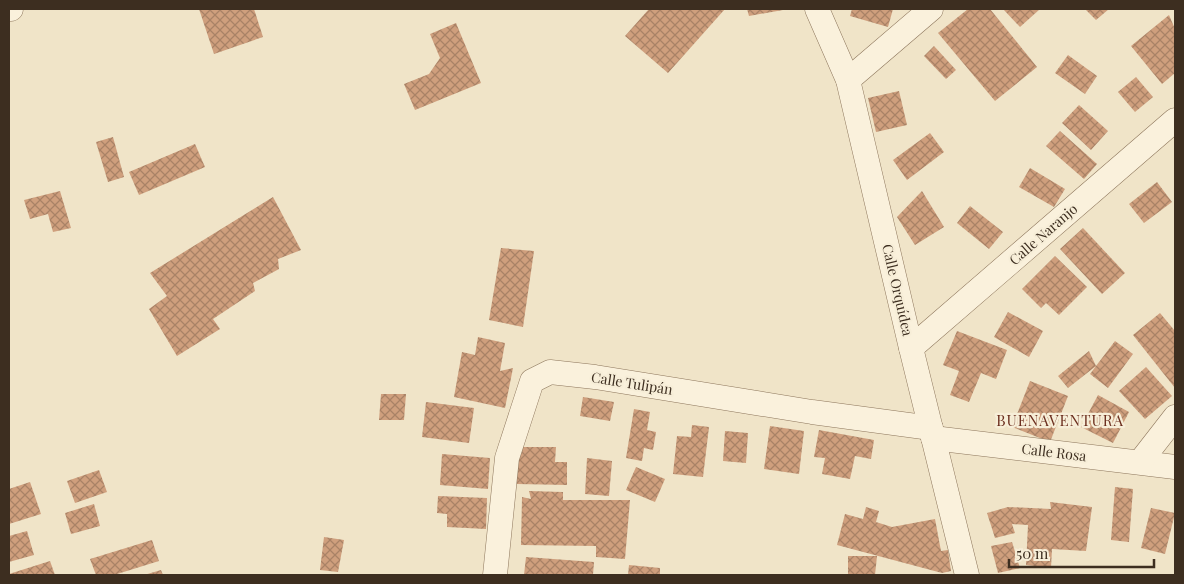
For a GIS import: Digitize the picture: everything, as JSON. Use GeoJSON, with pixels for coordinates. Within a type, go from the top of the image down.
{"type":"FeatureCollection","features":[{"type":"Feature","properties":{"kind":"street","name":"Calle Orquídea"},"geometry":{"type":"LineString","coordinates":[[817,9],[848,80],[967,575]]}},
{"type":"Feature","properties":{"kind":"street"},"geometry":{"type":"LineString","coordinates":[[848,80],[931,9]]}},
{"type":"Feature","properties":{"kind":"street","name":"Calle Naranjo"},"geometry":{"type":"LineString","coordinates":[[911,348],[1175,120]]}},
{"type":"Feature","properties":{"kind":"street","name":"Calle Tulipán"},"geometry":{"type":"LineString","coordinates":[[495,575],[507,458],[532,380],[550,372],[595,377],[932,433]]}},
{"type":"Feature","properties":{"kind":"street"},"geometry":{"type":"LineString","coordinates":[[1140,462],[1175,417]]}},
{"type":"Feature","properties":{"kind":"street","name":"Calle Rosa"},"geometry":{"type":"LineString","coordinates":[[932,433],[1175,467]]}},
{"type":"Feature","properties":{"kind":"building"},"geometry":{"type":"Polygon","coordinates":[[[199,9],[254,9],[263,37],[214,54],[199,9]]]}},
{"type":"Feature","properties":{"kind":"building"},"geometry":{"type":"Polygon","coordinates":[[[649,9],[725,9],[668,73],[625,36],[649,9]]]}},
{"type":"Feature","properties":{"kind":"building"},"geometry":{"type":"Polygon","coordinates":[[[747,9],[783,9],[783,10],[749,16],[747,9]]]}},
{"type":"Feature","properties":{"kind":"building"},"geometry":{"type":"Polygon","coordinates":[[[852,9],[893,9],[888,27],[850,16],[852,9]]]}},
{"type":"Feature","properties":{"kind":"building"},"geometry":{"type":"Polygon","coordinates":[[[968,9],[990,9],[1037,67],[995,101],[938,33],[968,9]]]}},
{"type":"Feature","properties":{"kind":"building"},"geometry":{"type":"Polygon","coordinates":[[[1003,9],[1040,9],[1020,27],[1003,9]]]}},
{"type":"Feature","properties":{"kind":"building"},"geometry":{"type":"Polygon","coordinates":[[[1085,9],[1109,9],[1096,20],[1085,9]]]}},
{"type":"Feature","properties":{"kind":"building"},"geometry":{"type":"Polygon","coordinates":[[[1169,15],[1175,29],[1175,73],[1162,84],[1131,46],[1169,15]]]}},
{"type":"Feature","properties":{"kind":"building"},"geometry":{"type":"Polygon","coordinates":[[[456,23],[481,83],[415,110],[404,84],[429,74],[440,58],[430,34],[456,23]]]}},
{"type":"Feature","properties":{"kind":"building"},"geometry":{"type":"Polygon","coordinates":[[[934,46],[956,70],[946,79],[924,56],[934,46]]]}},
{"type":"Feature","properties":{"kind":"building"},"geometry":{"type":"Polygon","coordinates":[[[1068,55],[1097,76],[1085,94],[1055,73],[1068,55]]]}},
{"type":"Feature","properties":{"kind":"building"},"geometry":{"type":"Polygon","coordinates":[[[1136,77],[1153,97],[1135,112],[1118,92],[1136,77]]]}},
{"type":"Feature","properties":{"kind":"building"},"geometry":{"type":"Polygon","coordinates":[[[899,91],[907,125],[876,132],[868,98],[899,91]]]}},
{"type":"Feature","properties":{"kind":"building"},"geometry":{"type":"Polygon","coordinates":[[[1079,105],[1108,131],[1091,150],[1062,123],[1079,105]]]}},
{"type":"Feature","properties":{"kind":"building"},"geometry":{"type":"Polygon","coordinates":[[[1060,131],[1097,164],[1084,179],[1046,146],[1060,131]]]}},
{"type":"Feature","properties":{"kind":"building"},"geometry":{"type":"Polygon","coordinates":[[[930,133],[944,152],[907,180],[893,160],[930,133]]]}},
{"type":"Feature","properties":{"kind":"building"},"geometry":{"type":"Polygon","coordinates":[[[113,137],[124,177],[108,182],[96,142],[113,137]]]}},
{"type":"Feature","properties":{"kind":"building"},"geometry":{"type":"Polygon","coordinates":[[[195,144],[205,167],[139,195],[129,172],[195,144]]]}},
{"type":"Feature","properties":{"kind":"building"},"geometry":{"type":"Polygon","coordinates":[[[1030,168],[1065,189],[1054,207],[1019,187],[1030,168]]]}},
{"type":"Feature","properties":{"kind":"building"},"geometry":{"type":"Polygon","coordinates":[[[1157,182],[1172,202],[1144,223],[1129,204],[1157,182]]]}},
{"type":"Feature","properties":{"kind":"building"},"geometry":{"type":"Polygon","coordinates":[[[60,191],[71,228],[53,232],[48,214],[30,219],[24,200],[60,191]]]}},
{"type":"Feature","properties":{"kind":"building"},"geometry":{"type":"Polygon","coordinates":[[[922,191],[944,227],[915,245],[897,217],[922,191]]]}},
{"type":"Feature","properties":{"kind":"building"},"geometry":{"type":"Polygon","coordinates":[[[273,197],[301,250],[278,259],[279,269],[253,283],[255,291],[213,319],[220,329],[177,356],[149,309],[167,296],[150,273],[273,197]]]}},
{"type":"Feature","properties":{"kind":"building"},"geometry":{"type":"Polygon","coordinates":[[[970,206],[1003,232],[989,249],[957,223],[970,206]]]}},
{"type":"Feature","properties":{"kind":"building"},"geometry":{"type":"Polygon","coordinates":[[[1083,228],[1125,273],[1102,294],[1060,249],[1083,228]]]}},
{"type":"Feature","properties":{"kind":"building"},"geometry":{"type":"Polygon","coordinates":[[[501,248],[534,251],[523,327],[489,320],[501,248]]]}},
{"type":"Feature","properties":{"kind":"building"},"geometry":{"type":"Polygon","coordinates":[[[1055,256],[1087,287],[1059,315],[1046,303],[1041,308],[1022,289],[1055,256]]]}},
{"type":"Feature","properties":{"kind":"building"},"geometry":{"type":"Polygon","coordinates":[[[1008,312],[1043,331],[1029,357],[994,337],[1008,312]]]}},
{"type":"Feature","properties":{"kind":"building"},"geometry":{"type":"Polygon","coordinates":[[[1160,313],[1175,331],[1175,388],[1133,335],[1160,313]]]}},
{"type":"Feature","properties":{"kind":"building"},"geometry":{"type":"Polygon","coordinates":[[[957,331],[1007,350],[996,379],[981,373],[969,402],[950,395],[959,371],[943,365],[957,331]]]}},
{"type":"Feature","properties":{"kind":"building"},"geometry":{"type":"Polygon","coordinates":[[[478,337],[505,343],[500,371],[513,368],[505,408],[454,397],[462,352],[475,355],[478,337]]]}},
{"type":"Feature","properties":{"kind":"building"},"geometry":{"type":"Polygon","coordinates":[[[1115,341],[1133,354],[1108,388],[1090,374],[1115,341]]]}},
{"type":"Feature","properties":{"kind":"building"},"geometry":{"type":"Polygon","coordinates":[[[1089,351],[1096,366],[1068,388],[1058,376],[1089,351]]]}},
{"type":"Feature","properties":{"kind":"building"},"geometry":{"type":"Polygon","coordinates":[[[1146,367],[1172,396],[1145,419],[1119,391],[1146,367]]]}},
{"type":"Feature","properties":{"kind":"building"},"geometry":{"type":"Polygon","coordinates":[[[1030,381],[1068,396],[1050,442],[1012,427],[1030,381]]]}},
{"type":"Feature","properties":{"kind":"building"},"geometry":{"type":"Polygon","coordinates":[[[381,394],[406,394],[404,420],[379,420],[381,394]]]}},
{"type":"Feature","properties":{"kind":"building"},"geometry":{"type":"Polygon","coordinates":[[[1098,395],[1129,412],[1113,443],[1081,427],[1098,395]]]}},
{"type":"Feature","properties":{"kind":"building"},"geometry":{"type":"Polygon","coordinates":[[[583,397],[614,402],[610,421],[580,416],[583,397]]]}},
{"type":"Feature","properties":{"kind":"building"},"geometry":{"type":"Polygon","coordinates":[[[426,402],[474,408],[469,443],[422,437],[426,402]]]}},
{"type":"Feature","properties":{"kind":"building"},"geometry":{"type":"Polygon","coordinates":[[[634,409],[650,412],[647,430],[656,432],[653,450],[644,448],[642,461],[626,458],[634,409]]]}},
{"type":"Feature","properties":{"kind":"building"},"geometry":{"type":"Polygon","coordinates":[[[692,425],[709,427],[703,477],[673,474],[677,436],[691,437],[692,425]]]}},
{"type":"Feature","properties":{"kind":"building"},"geometry":{"type":"Polygon","coordinates":[[[770,426],[804,431],[799,474],[764,469],[770,426]]]}},
{"type":"Feature","properties":{"kind":"building"},"geometry":{"type":"Polygon","coordinates":[[[819,430],[874,440],[871,459],[855,456],[850,479],[822,474],[825,458],[814,457],[819,430]]]}},
{"type":"Feature","properties":{"kind":"building"},"geometry":{"type":"Polygon","coordinates":[[[725,431],[748,433],[746,463],[723,461],[725,431]]]}},
{"type":"Feature","properties":{"kind":"building"},"geometry":{"type":"Polygon","coordinates":[[[516,447],[556,447],[555,462],[567,462],[567,485],[516,484],[516,447]]]}},
{"type":"Feature","properties":{"kind":"building"},"geometry":{"type":"Polygon","coordinates":[[[442,454],[490,458],[488,489],[440,485],[442,454]]]}},
{"type":"Feature","properties":{"kind":"building"},"geometry":{"type":"Polygon","coordinates":[[[587,458],[612,461],[609,496],[585,494],[587,458]]]}},
{"type":"Feature","properties":{"kind":"building"},"geometry":{"type":"Polygon","coordinates":[[[636,467],[665,479],[655,502],[626,490],[636,467]]]}},
{"type":"Feature","properties":{"kind":"building"},"geometry":{"type":"Polygon","coordinates":[[[99,470],[107,492],[75,503],[67,481],[99,470]]]}},
{"type":"Feature","properties":{"kind":"building"},"geometry":{"type":"Polygon","coordinates":[[[30,482],[41,514],[9,524],[9,489],[30,482]]]}},
{"type":"Feature","properties":{"kind":"building"},"geometry":{"type":"Polygon","coordinates":[[[1115,487],[1133,489],[1129,542],[1111,540],[1115,487]]]}},
{"type":"Feature","properties":{"kind":"building"},"geometry":{"type":"Polygon","coordinates":[[[529,491],[563,492],[563,500],[630,500],[625,559],[596,557],[596,546],[521,545],[522,497],[531,499],[529,491]]]}},
{"type":"Feature","properties":{"kind":"building"},"geometry":{"type":"Polygon","coordinates":[[[438,496],[487,498],[486,529],[447,527],[447,514],[437,513],[438,496]]]}},
{"type":"Feature","properties":{"kind":"building"},"geometry":{"type":"Polygon","coordinates":[[[1050,502],[1092,507],[1086,551],[1052,549],[1051,568],[1026,565],[1028,525],[1012,524],[1015,533],[995,538],[987,513],[1008,507],[1051,509],[1050,502]]]}},
{"type":"Feature","properties":{"kind":"building"},"geometry":{"type":"Polygon","coordinates":[[[94,504],[100,526],[71,534],[65,513],[94,504]]]}},
{"type":"Feature","properties":{"kind":"building"},"geometry":{"type":"Polygon","coordinates":[[[866,507],[879,511],[876,522],[892,527],[935,519],[941,551],[948,550],[951,571],[942,573],[837,545],[845,514],[863,519],[866,507]]]}},
{"type":"Feature","properties":{"kind":"building"},"geometry":{"type":"Polygon","coordinates":[[[1151,508],[1175,513],[1165,554],[1141,548],[1151,508]]]}},
{"type":"Feature","properties":{"kind":"building"},"geometry":{"type":"Polygon","coordinates":[[[27,531],[34,555],[9,562],[9,536],[27,531]]]}},
{"type":"Feature","properties":{"kind":"building"},"geometry":{"type":"Polygon","coordinates":[[[324,537],[344,540],[338,572],[320,570],[324,537]]]}},
{"type":"Feature","properties":{"kind":"building"},"geometry":{"type":"Polygon","coordinates":[[[152,540],[159,561],[114,575],[96,575],[90,559],[152,540]]]}},
{"type":"Feature","properties":{"kind":"building"},"geometry":{"type":"Polygon","coordinates":[[[1012,542],[1020,568],[998,573],[991,546],[1012,542]]]}},
{"type":"Feature","properties":{"kind":"building"},"geometry":{"type":"Polygon","coordinates":[[[848,556],[877,556],[875,575],[848,575],[848,556]]]}},
{"type":"Feature","properties":{"kind":"building"},"geometry":{"type":"Polygon","coordinates":[[[526,557],[594,562],[593,575],[524,575],[526,557]]]}},
{"type":"Feature","properties":{"kind":"building"},"geometry":{"type":"Polygon","coordinates":[[[50,561],[55,575],[9,575],[9,574],[50,561]]]}},
{"type":"Feature","properties":{"kind":"building"},"geometry":{"type":"Polygon","coordinates":[[[629,565],[660,568],[660,575],[628,575],[629,565]]]}},
{"type":"Feature","properties":{"kind":"building"},"geometry":{"type":"Polygon","coordinates":[[[161,570],[163,575],[144,575],[161,570]]]}},
{"type":"Feature","properties":{"kind":"district","name":"BUENAVENTURA"},"geometry":{"type":"Point","coordinates":[1060,420]}}]}
